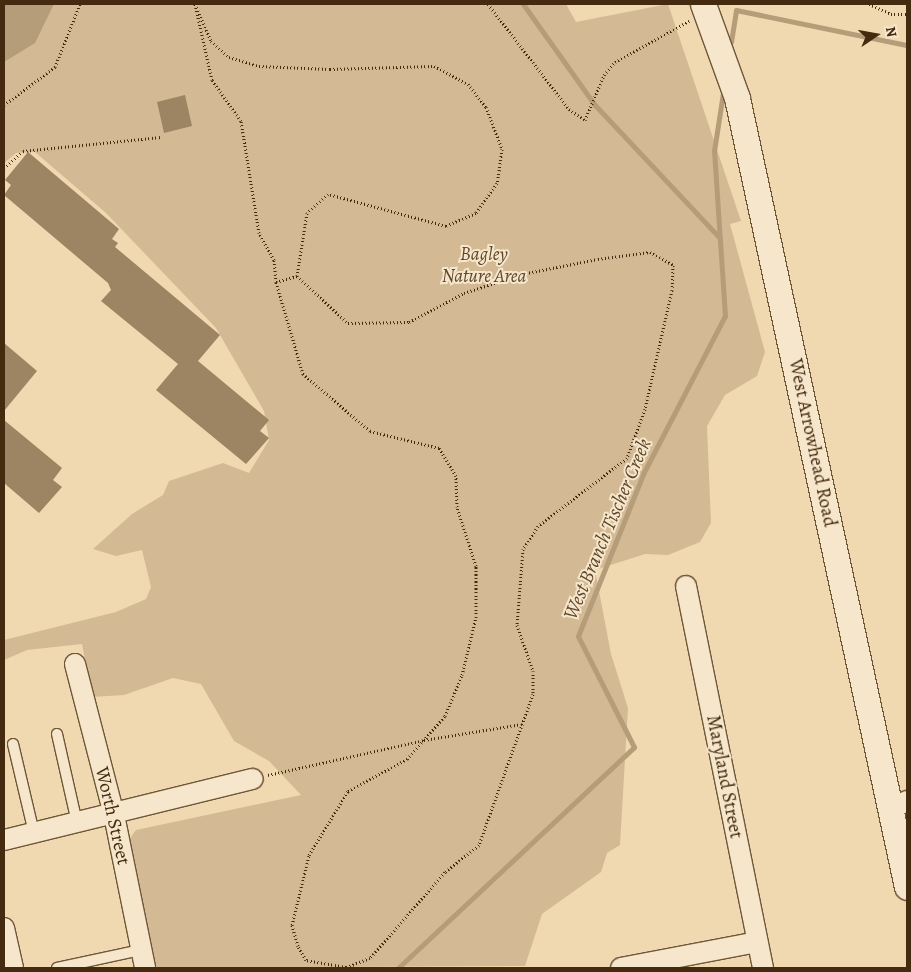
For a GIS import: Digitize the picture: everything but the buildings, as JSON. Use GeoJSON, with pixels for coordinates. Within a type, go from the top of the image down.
{"type":"FeatureCollection","features":[{"type":"Feature","properties":{"kind":"street","name":"West Arrowhead Road"},"geometry":{"type":"LineString","coordinates":[[704,7],[738,98],[899,805],[907,887]]}},
{"type":"Feature","properties":{"kind":"street","name":"Maryland Street"},"geometry":{"type":"LineString","coordinates":[[686,586],[763,968]]}},
{"type":"Feature","properties":{"kind":"street","name":"Worth Street"},"geometry":{"type":"LineString","coordinates":[[75,664],[114,815],[143,959]]}},
{"type":"Feature","properties":{"kind":"street"},"geometry":{"type":"LineString","coordinates":[[4,840],[114,815],[253,779]]}},
{"type":"Feature","properties":{"kind":"street"},"geometry":{"type":"LineString","coordinates":[[4,928],[13,968]]}},
{"type":"Feature","properties":{"kind":"street"},"geometry":{"type":"LineString","coordinates":[[633,967],[757,942]]}},
{"type":"Feature","properties":{"kind":"lane"},"geometry":{"type":"LineString","coordinates":[[57,734],[77,823]]}},
{"type":"Feature","properties":{"kind":"lane"},"geometry":{"type":"LineString","coordinates":[[13,744],[34,833]]}},
{"type":"Feature","properties":{"kind":"lane"},"geometry":{"type":"LineString","coordinates":[[56,968],[143,959]]}},
{"type":"Feature","properties":{"kind":"path"},"geometry":{"type":"LineString","coordinates":[[4,105],[55,67],[80,4]]}},
{"type":"Feature","properties":{"kind":"path"},"geometry":{"type":"LineString","coordinates":[[195,4],[211,41],[229,57],[259,66],[321,69],[434,66],[468,84],[486,107],[502,149],[497,183],[476,213],[446,226],[375,210],[328,194],[307,213],[297,276]]}},
{"type":"Feature","properties":{"kind":"path"},"geometry":{"type":"LineString","coordinates":[[195,4],[212,80],[241,121],[259,233],[274,260],[276,282],[303,374],[370,431],[439,448],[456,476],[457,507],[476,566],[476,617],[462,675],[444,716],[407,758],[348,791],[317,840],[299,887],[292,925],[306,960],[346,967],[370,958],[445,872],[479,846],[533,694],[533,671],[517,625],[523,549],[538,526],[627,458],[645,409],[673,265],[650,252],[522,274],[464,293],[409,322],[348,323],[297,276]]}},
{"type":"Feature","properties":{"kind":"path"},"geometry":{"type":"LineString","coordinates":[[488,4],[569,110],[585,120],[604,75],[615,62],[704,7]]}},
{"type":"Feature","properties":{"kind":"path"},"geometry":{"type":"LineString","coordinates":[[869,4],[891,14],[907,14]]}},
{"type":"Feature","properties":{"kind":"path"},"geometry":{"type":"LineString","coordinates":[[4,168],[23,151],[160,136]]}},
{"type":"Feature","properties":{"kind":"path"},"geometry":{"type":"LineString","coordinates":[[276,282],[297,276]]}},
{"type":"Feature","properties":{"kind":"path"},"geometry":{"type":"LineString","coordinates":[[253,779],[424,740],[522,724]]}},
{"type":"Feature","properties":{"kind":"green space","name":"Bagley Nature Area"},"geometry":{"type":"Polygon","coordinates":[[[4,4],[566,4],[576,22],[668,4],[741,221],[730,224],[765,352],[757,376],[725,395],[707,426],[711,523],[700,542],[668,555],[645,554],[595,570],[611,654],[628,708],[620,845],[607,853],[601,872],[542,914],[525,966],[154,968],[128,841],[136,830],[301,795],[269,761],[234,741],[201,684],[173,678],[124,695],[92,697],[82,644],[27,650],[4,660],[4,640],[116,612],[146,599],[151,587],[142,550],[116,556],[93,549],[132,514],[163,495],[169,481],[223,463],[249,473],[269,440],[264,411],[216,328],[106,213],[35,152],[16,153],[4,163],[4,4]]]}},
{"type":"Feature","properties":{"kind":"shaded area"},"geometry":{"type":"Polygon","coordinates":[[[4,4],[54,4],[35,43],[4,62],[4,4]]]}},
{"type":"Feature","properties":{"kind":"waterway"},"geometry":{"type":"LineString","coordinates":[[523,4],[594,104],[720,238]]}},
{"type":"Feature","properties":{"kind":"waterway","name":"West Branch Tischer Creek"},"geometry":{"type":"LineString","coordinates":[[731,42],[736,10],[907,45]]}},
{"type":"Feature","properties":{"kind":"waterway","name":"West Branch Tischer Creek"},"geometry":{"type":"LineString","coordinates":[[398,968],[634,747],[578,636],[643,474],[725,316],[714,151],[723,93]]}}]}
